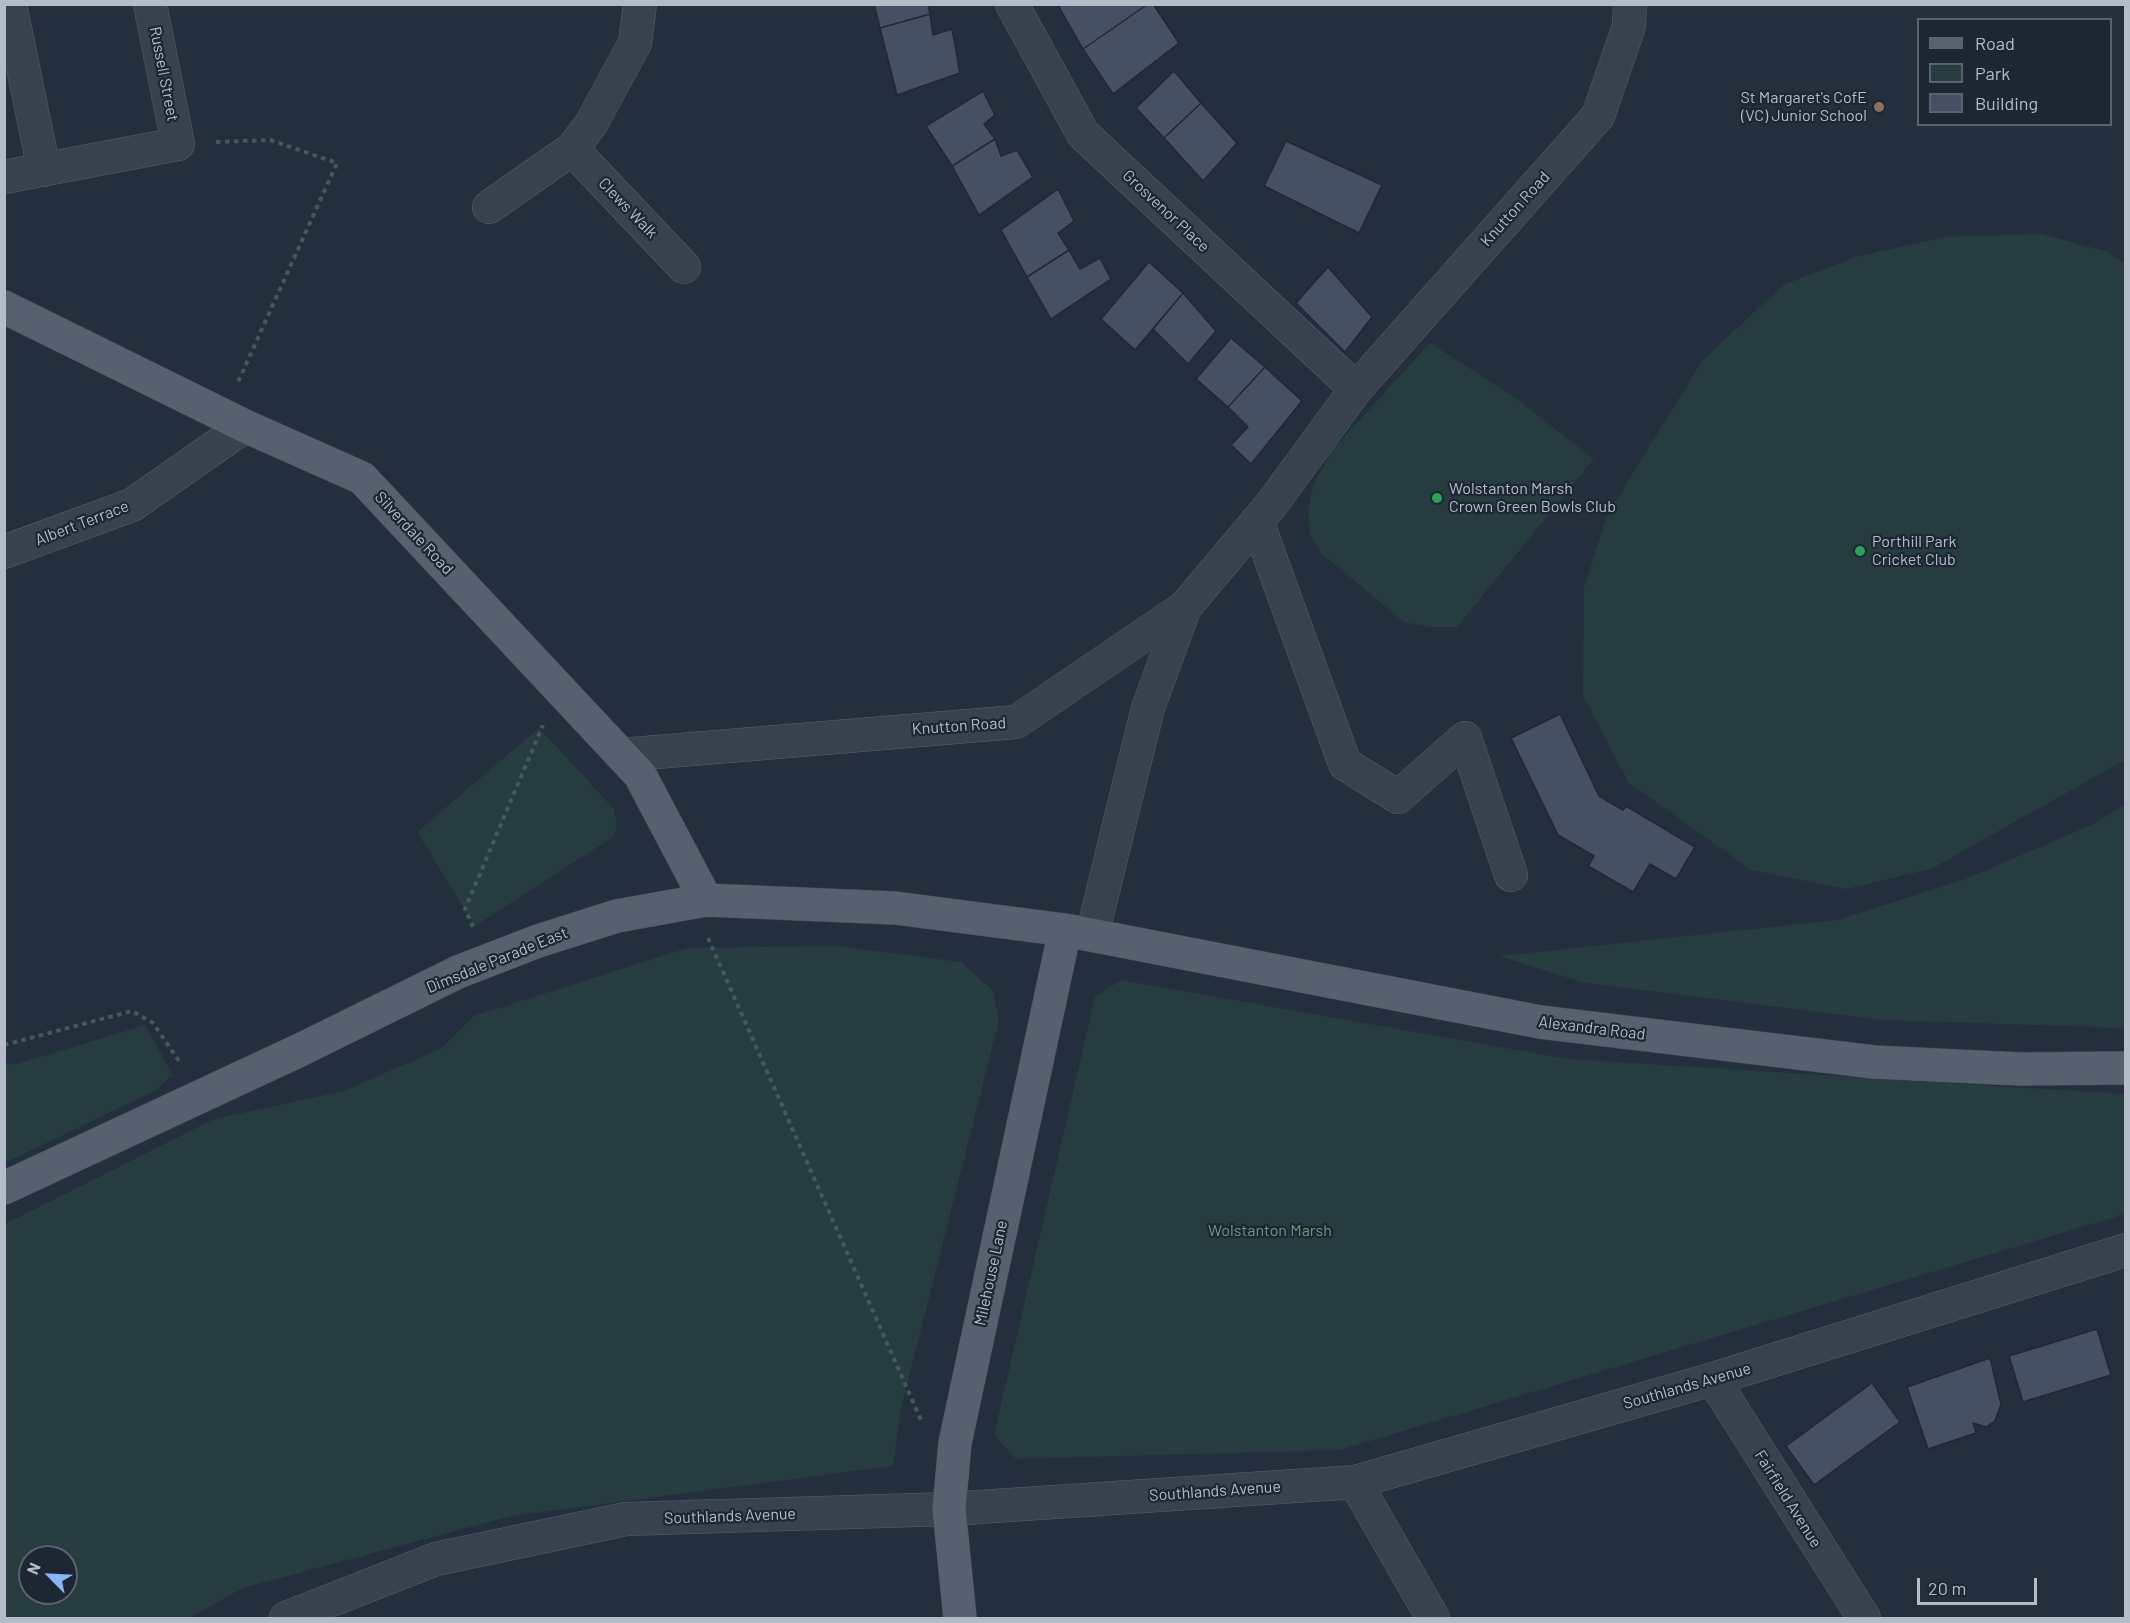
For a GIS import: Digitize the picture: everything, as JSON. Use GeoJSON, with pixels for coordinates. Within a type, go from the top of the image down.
{"type":"FeatureCollection","features":[{"type":"Feature","properties":{"kind":"main road","name":"Silverdale Road"},"geometry":{"type":"LineString","coordinates":[[4,307],[234,420],[362,478],[640,775],[699,901]]}},
{"type":"Feature","properties":{"kind":"main road","name":"Dimsdale Parade East"},"geometry":{"type":"LineString","coordinates":[[4,1188],[203,1096],[458,972],[538,940],[617,916],[699,901],[895,908],[1079,933]]}},
{"type":"Feature","properties":{"kind":"main road","name":"Alexandra Road"},"geometry":{"type":"LineString","coordinates":[[1079,933],[1540,1022],[1874,1062],[2020,1069],[2126,1068]]}},
{"type":"Feature","properties":{"kind":"main road","name":"Milehouse Lane"},"geometry":{"type":"LineString","coordinates":[[960,1618],[949,1509],[955,1443],[1079,933]]}},
{"type":"Feature","properties":{"kind":"street"},"geometry":{"type":"LineString","coordinates":[[10,4],[44,170]]}},
{"type":"Feature","properties":{"kind":"street","name":"Russell Street"},"geometry":{"type":"LineString","coordinates":[[150,4],[178,144]]}},
{"type":"Feature","properties":{"kind":"street"},"geometry":{"type":"LineString","coordinates":[[489,207],[572,148],[591,124],[635,43],[640,4]]}},
{"type":"Feature","properties":{"kind":"street","name":"Grosvenor Place"},"geometry":{"type":"LineString","coordinates":[[1012,4],[1083,134],[1356,389]]}},
{"type":"Feature","properties":{"kind":"street","name":"Knutton Road"},"geometry":{"type":"LineString","coordinates":[[621,755],[1016,722],[1185,607],[1264,513],[1356,389],[1424,309],[1598,116],[1629,26],[1630,4]]}},
{"type":"Feature","properties":{"kind":"street"},"geometry":{"type":"LineString","coordinates":[[4,177],[178,144]]}},
{"type":"Feature","properties":{"kind":"street","name":"Clews Walk"},"geometry":{"type":"LineString","coordinates":[[572,148],[684,267]]}},
{"type":"Feature","properties":{"kind":"street","name":"Albert Terrace"},"geometry":{"type":"LineString","coordinates":[[4,552],[132,505],[234,420]]}},
{"type":"Feature","properties":{"kind":"street"},"geometry":{"type":"LineString","coordinates":[[1264,513],[1345,764],[1398,797],[1466,738],[1511,874]]}},
{"type":"Feature","properties":{"kind":"street"},"geometry":{"type":"LineString","coordinates":[[1079,933],[1101,892],[1149,708],[1185,607]]}},
{"type":"Feature","properties":{"kind":"street","name":"Southlands Avenue"},"geometry":{"type":"LineString","coordinates":[[286,1618],[436,1559],[626,1520],[949,1509],[1355,1482],[1713,1379],[2126,1250]]}},
{"type":"Feature","properties":{"kind":"street","name":"Fairfield Avenue"},"geometry":{"type":"LineString","coordinates":[[1713,1379],[1864,1618]]}},
{"type":"Feature","properties":{"kind":"street"},"geometry":{"type":"LineString","coordinates":[[1355,1482],[1433,1618]]}},
{"type":"Feature","properties":{"kind":"path"},"geometry":{"type":"LineString","coordinates":[[178,144],[270,140],[337,163],[234,420]]}},
{"type":"Feature","properties":{"kind":"path"},"geometry":{"type":"LineString","coordinates":[[489,960],[465,909],[539,728],[569,699]]}},
{"type":"Feature","properties":{"kind":"path"},"geometry":{"type":"LineString","coordinates":[[699,901],[922,1421]]}},
{"type":"Feature","properties":{"kind":"path"},"geometry":{"type":"LineString","coordinates":[[4,1045],[132,1011],[153,1023],[203,1096]]}},
{"type":"Feature","properties":{"kind":"green space","name":"Porthill Park Cricket Club"},"geometry":{"type":"Polygon","coordinates":[[[2041,234],[2105,251],[2125,264],[2125,760],[1931,869],[1846,889],[1751,870],[1628,782],[1583,696],[1584,588],[1607,515],[1702,361],[1783,285],[1856,257],[1944,237],[2041,234]]]}},
{"type":"Feature","properties":{"kind":"green space","name":"Wolstanton Marsh Crown Green Bowls Club"},"geometry":{"type":"Polygon","coordinates":[[[1430,343],[1514,397],[1594,459],[1457,627],[1429,627],[1404,622],[1321,553],[1310,534],[1308,512],[1313,485],[1333,449],[1430,343]]]}},
{"type":"Feature","properties":{"kind":"green space"},"geometry":{"type":"Polygon","coordinates":[[[539,728],[614,809],[617,825],[613,837],[475,926],[417,832],[539,728]]]}},
{"type":"Feature","properties":{"kind":"green space"},"geometry":{"type":"Polygon","coordinates":[[[2125,804],[2125,1028],[1881,1020],[1585,983],[1499,956],[1837,920],[1963,880],[2096,823],[2125,804]]]}},
{"type":"Feature","properties":{"kind":"green space"},"geometry":{"type":"Polygon","coordinates":[[[836,946],[961,962],[993,991],[999,1020],[900,1413],[893,1466],[511,1516],[243,1588],[189,1618],[5,1618],[5,1224],[214,1119],[344,1091],[440,1049],[474,1016],[687,948],[836,946]]]}},
{"type":"Feature","properties":{"kind":"green space","name":"Wolstanton Marsh"},"geometry":{"type":"Polygon","coordinates":[[[1121,980],[1568,1059],[2125,1094],[2125,1214],[1340,1450],[1016,1459],[994,1435],[1095,997],[1121,980]]]}},
{"type":"Feature","properties":{"kind":"green space"},"geometry":{"type":"Polygon","coordinates":[[[145,1025],[173,1075],[156,1090],[5,1163],[5,1062],[14,1065],[145,1025]]]}},
{"type":"Feature","properties":{"kind":"building"},"geometry":{"type":"Polygon","coordinates":[[[874,4],[928,4],[930,14],[880,28],[874,4]]]}},
{"type":"Feature","properties":{"kind":"building"},"geometry":{"type":"Polygon","coordinates":[[[1063,4],[1148,4],[1083,49],[1059,7],[1063,4]]]}},
{"type":"Feature","properties":{"kind":"building"},"geometry":{"type":"Polygon","coordinates":[[[1148,4],[1153,4],[1179,43],[1113,94],[1083,49],[1148,4]]]}},
{"type":"Feature","properties":{"kind":"building"},"geometry":{"type":"Polygon","coordinates":[[[930,14],[933,35],[952,29],[960,73],[897,95],[880,28],[930,14]]]}},
{"type":"Feature","properties":{"kind":"building"},"geometry":{"type":"Polygon","coordinates":[[[1174,71],[1201,103],[1164,138],[1136,108],[1174,71]]]}},
{"type":"Feature","properties":{"kind":"building"},"geometry":{"type":"Polygon","coordinates":[[[983,91],[995,115],[984,124],[995,139],[952,166],[926,126],[983,91]]]}},
{"type":"Feature","properties":{"kind":"building"},"geometry":{"type":"Polygon","coordinates":[[[1201,103],[1237,143],[1203,181],[1164,138],[1201,103]]]}},
{"type":"Feature","properties":{"kind":"building"},"geometry":{"type":"Polygon","coordinates":[[[995,139],[1001,156],[1017,150],[1033,177],[979,215],[952,166],[995,139]]]}},
{"type":"Feature","properties":{"kind":"building"},"geometry":{"type":"Polygon","coordinates":[[[1286,141],[1382,185],[1359,233],[1264,186],[1286,141]]]}},
{"type":"Feature","properties":{"kind":"building"},"geometry":{"type":"Polygon","coordinates":[[[1058,189],[1074,221],[1058,233],[1069,250],[1027,277],[1001,230],[1058,189]]]}},
{"type":"Feature","properties":{"kind":"building"},"geometry":{"type":"Polygon","coordinates":[[[1069,250],[1080,269],[1100,258],[1111,279],[1051,319],[1027,277],[1069,250]]]}},
{"type":"Feature","properties":{"kind":"building"},"geometry":{"type":"Polygon","coordinates":[[[1149,262],[1183,293],[1135,350],[1101,319],[1149,262]]]}},
{"type":"Feature","properties":{"kind":"building"},"geometry":{"type":"Polygon","coordinates":[[[1328,267],[1372,317],[1345,352],[1296,303],[1328,267]]]}},
{"type":"Feature","properties":{"kind":"building"},"geometry":{"type":"Polygon","coordinates":[[[1183,293],[1216,331],[1188,364],[1153,329],[1183,293]]]}},
{"type":"Feature","properties":{"kind":"building"},"geometry":{"type":"Polygon","coordinates":[[[1231,338],[1265,367],[1228,407],[1196,379],[1231,338]]]}},
{"type":"Feature","properties":{"kind":"building"},"geometry":{"type":"Polygon","coordinates":[[[1265,367],[1302,401],[1251,464],[1231,445],[1248,427],[1228,407],[1265,367]]]}},
{"type":"Feature","properties":{"kind":"building"},"geometry":{"type":"Polygon","coordinates":[[[1560,714],[1599,796],[1623,810],[1626,806],[1695,847],[1676,879],[1650,864],[1633,892],[1588,866],[1594,856],[1558,835],[1511,738],[1560,714]]]}},
{"type":"Feature","properties":{"kind":"building"},"geometry":{"type":"Polygon","coordinates":[[[2097,1329],[2111,1375],[2023,1402],[2009,1356],[2097,1329]]]}},
{"type":"Feature","properties":{"kind":"building"},"geometry":{"type":"Polygon","coordinates":[[[1990,1358],[2001,1404],[1995,1421],[1986,1427],[1973,1423],[1976,1433],[1928,1449],[1907,1387],[1990,1358]]]}},
{"type":"Feature","properties":{"kind":"building"},"geometry":{"type":"Polygon","coordinates":[[[1872,1383],[1900,1422],[1814,1485],[1786,1446],[1872,1383]]]}},
{"type":"Feature","properties":{"kind":"place","name":"St Margaret's CofE (VC) Junior School"},"geometry":{"type":"Point","coordinates":[1879,107]}},
{"type":"Feature","properties":{"kind":"place","name":"Wolstanton Marsh Crown Green Bowls Club"},"geometry":{"type":"Point","coordinates":[1437,498]}},
{"type":"Feature","properties":{"kind":"place","name":"Porthill Park Cricket Club"},"geometry":{"type":"Point","coordinates":[1860,551]}}]}
